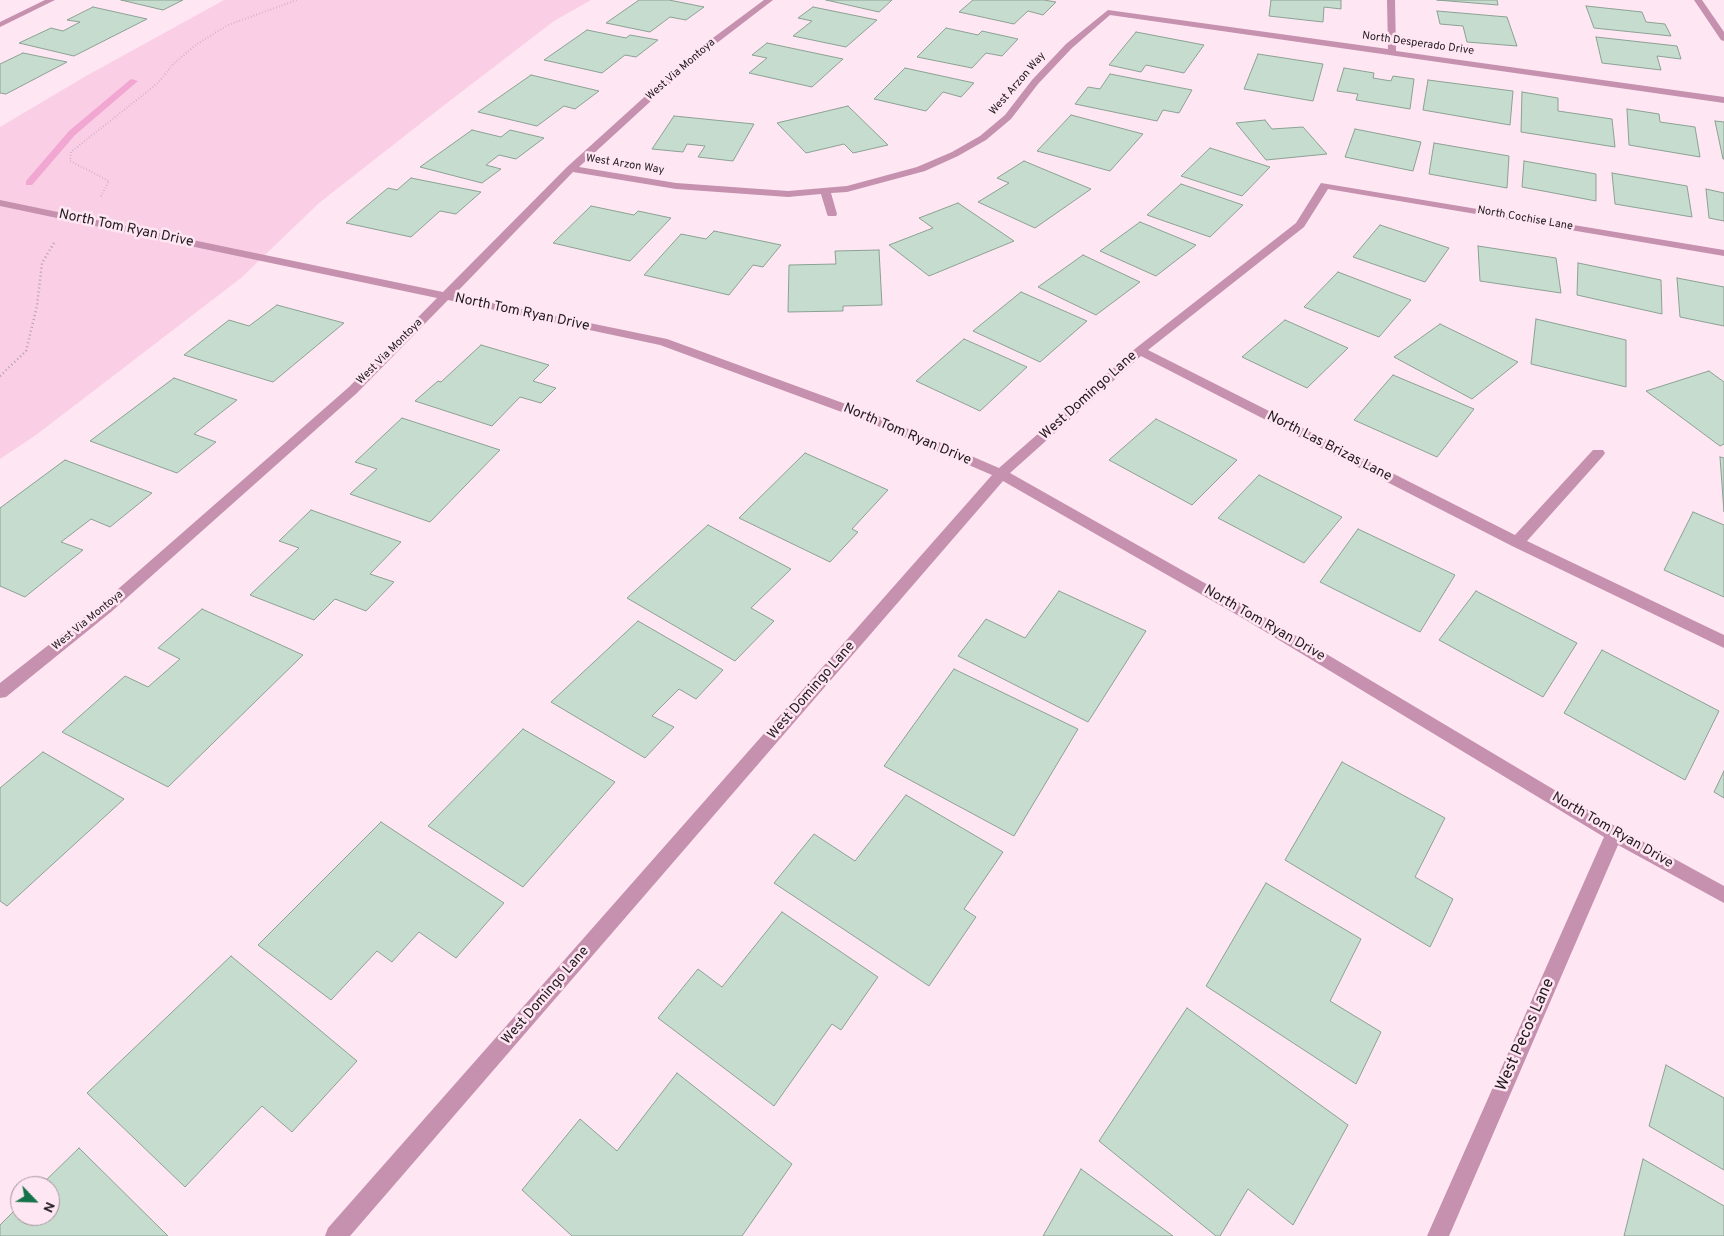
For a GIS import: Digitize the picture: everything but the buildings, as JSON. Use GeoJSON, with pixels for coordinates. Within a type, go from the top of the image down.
{"type":"FeatureCollection","features":[{"type":"Feature","properties":{"kind":"street"},"geometry":{"type":"LineString","coordinates":[[0,25],[51,0]]}},
{"type":"Feature","properties":{"kind":"street","name":"West Via Montoya"},"geometry":{"type":"LineString","coordinates":[[0,692],[106,608],[353,390],[571,169],[697,54],[769,0]]}},
{"type":"Feature","properties":{"kind":"street"},"geometry":{"type":"LineString","coordinates":[[1391,0],[1392,52]]}},
{"type":"Feature","properties":{"kind":"street"},"geometry":{"type":"LineString","coordinates":[[1698,0],[1724,38]]}},
{"type":"Feature","properties":{"kind":"street","name":"West Arzon Way"},"geometry":{"type":"LineString","coordinates":[[571,169],[716,190],[788,194],[824,192],[847,188],[921,169],[955,154],[983,138],[1008,117],[1035,82],[1069,46],[1108,12]]}},
{"type":"Feature","properties":{"kind":"street","name":"North Desperado Drive"},"geometry":{"type":"LineString","coordinates":[[1108,12],[1724,100]]}},
{"type":"Feature","properties":{"kind":"street","name":"North Cochise Lane"},"geometry":{"type":"LineString","coordinates":[[1325,186],[1724,253]]}},
{"type":"Feature","properties":{"kind":"street","name":"West Domingo Lane"},"geometry":{"type":"LineString","coordinates":[[336,1236],[1001,474],[1140,351],[1300,225],[1325,186]]}},
{"type":"Feature","properties":{"kind":"street"},"geometry":{"type":"LineString","coordinates":[[824,192],[832,214]]}},
{"type":"Feature","properties":{"kind":"street","name":"North Tom Ryan Drive"},"geometry":{"type":"LineString","coordinates":[[0,203],[80,218],[663,342],[871,418],[1001,474],[1252,616],[1614,834],[1724,895]]}},
{"type":"Feature","properties":{"kind":"street","name":"North Las Brizas Lane"},"geometry":{"type":"LineString","coordinates":[[1140,351],[1517,542],[1724,642]]}},
{"type":"Feature","properties":{"kind":"street"},"geometry":{"type":"LineString","coordinates":[[1517,542],[1598,453]]}},
{"type":"Feature","properties":{"kind":"street","name":"West Pecos Lane"},"geometry":{"type":"LineString","coordinates":[[1438,1236],[1614,834]]}},
{"type":"Feature","properties":{"kind":"path"},"geometry":{"type":"LineString","coordinates":[[0,376],[26,351],[37,306],[42,263],[56,240],[98,201],[109,180],[70,161],[71,152],[158,83],[173,64],[197,44],[228,25],[297,0]]}},
{"type":"Feature","properties":{"kind":"shaded area"},"geometry":{"type":"Polygon","coordinates":[[[224,0],[591,0],[554,21],[434,113],[319,203],[241,278],[36,435],[0,459],[0,127],[86,76],[224,0]]]}},
{"type":"Feature","properties":{"kind":"waterway"},"geometry":{"type":"LineString","coordinates":[[29,183],[72,133],[134,81]]}}]}
